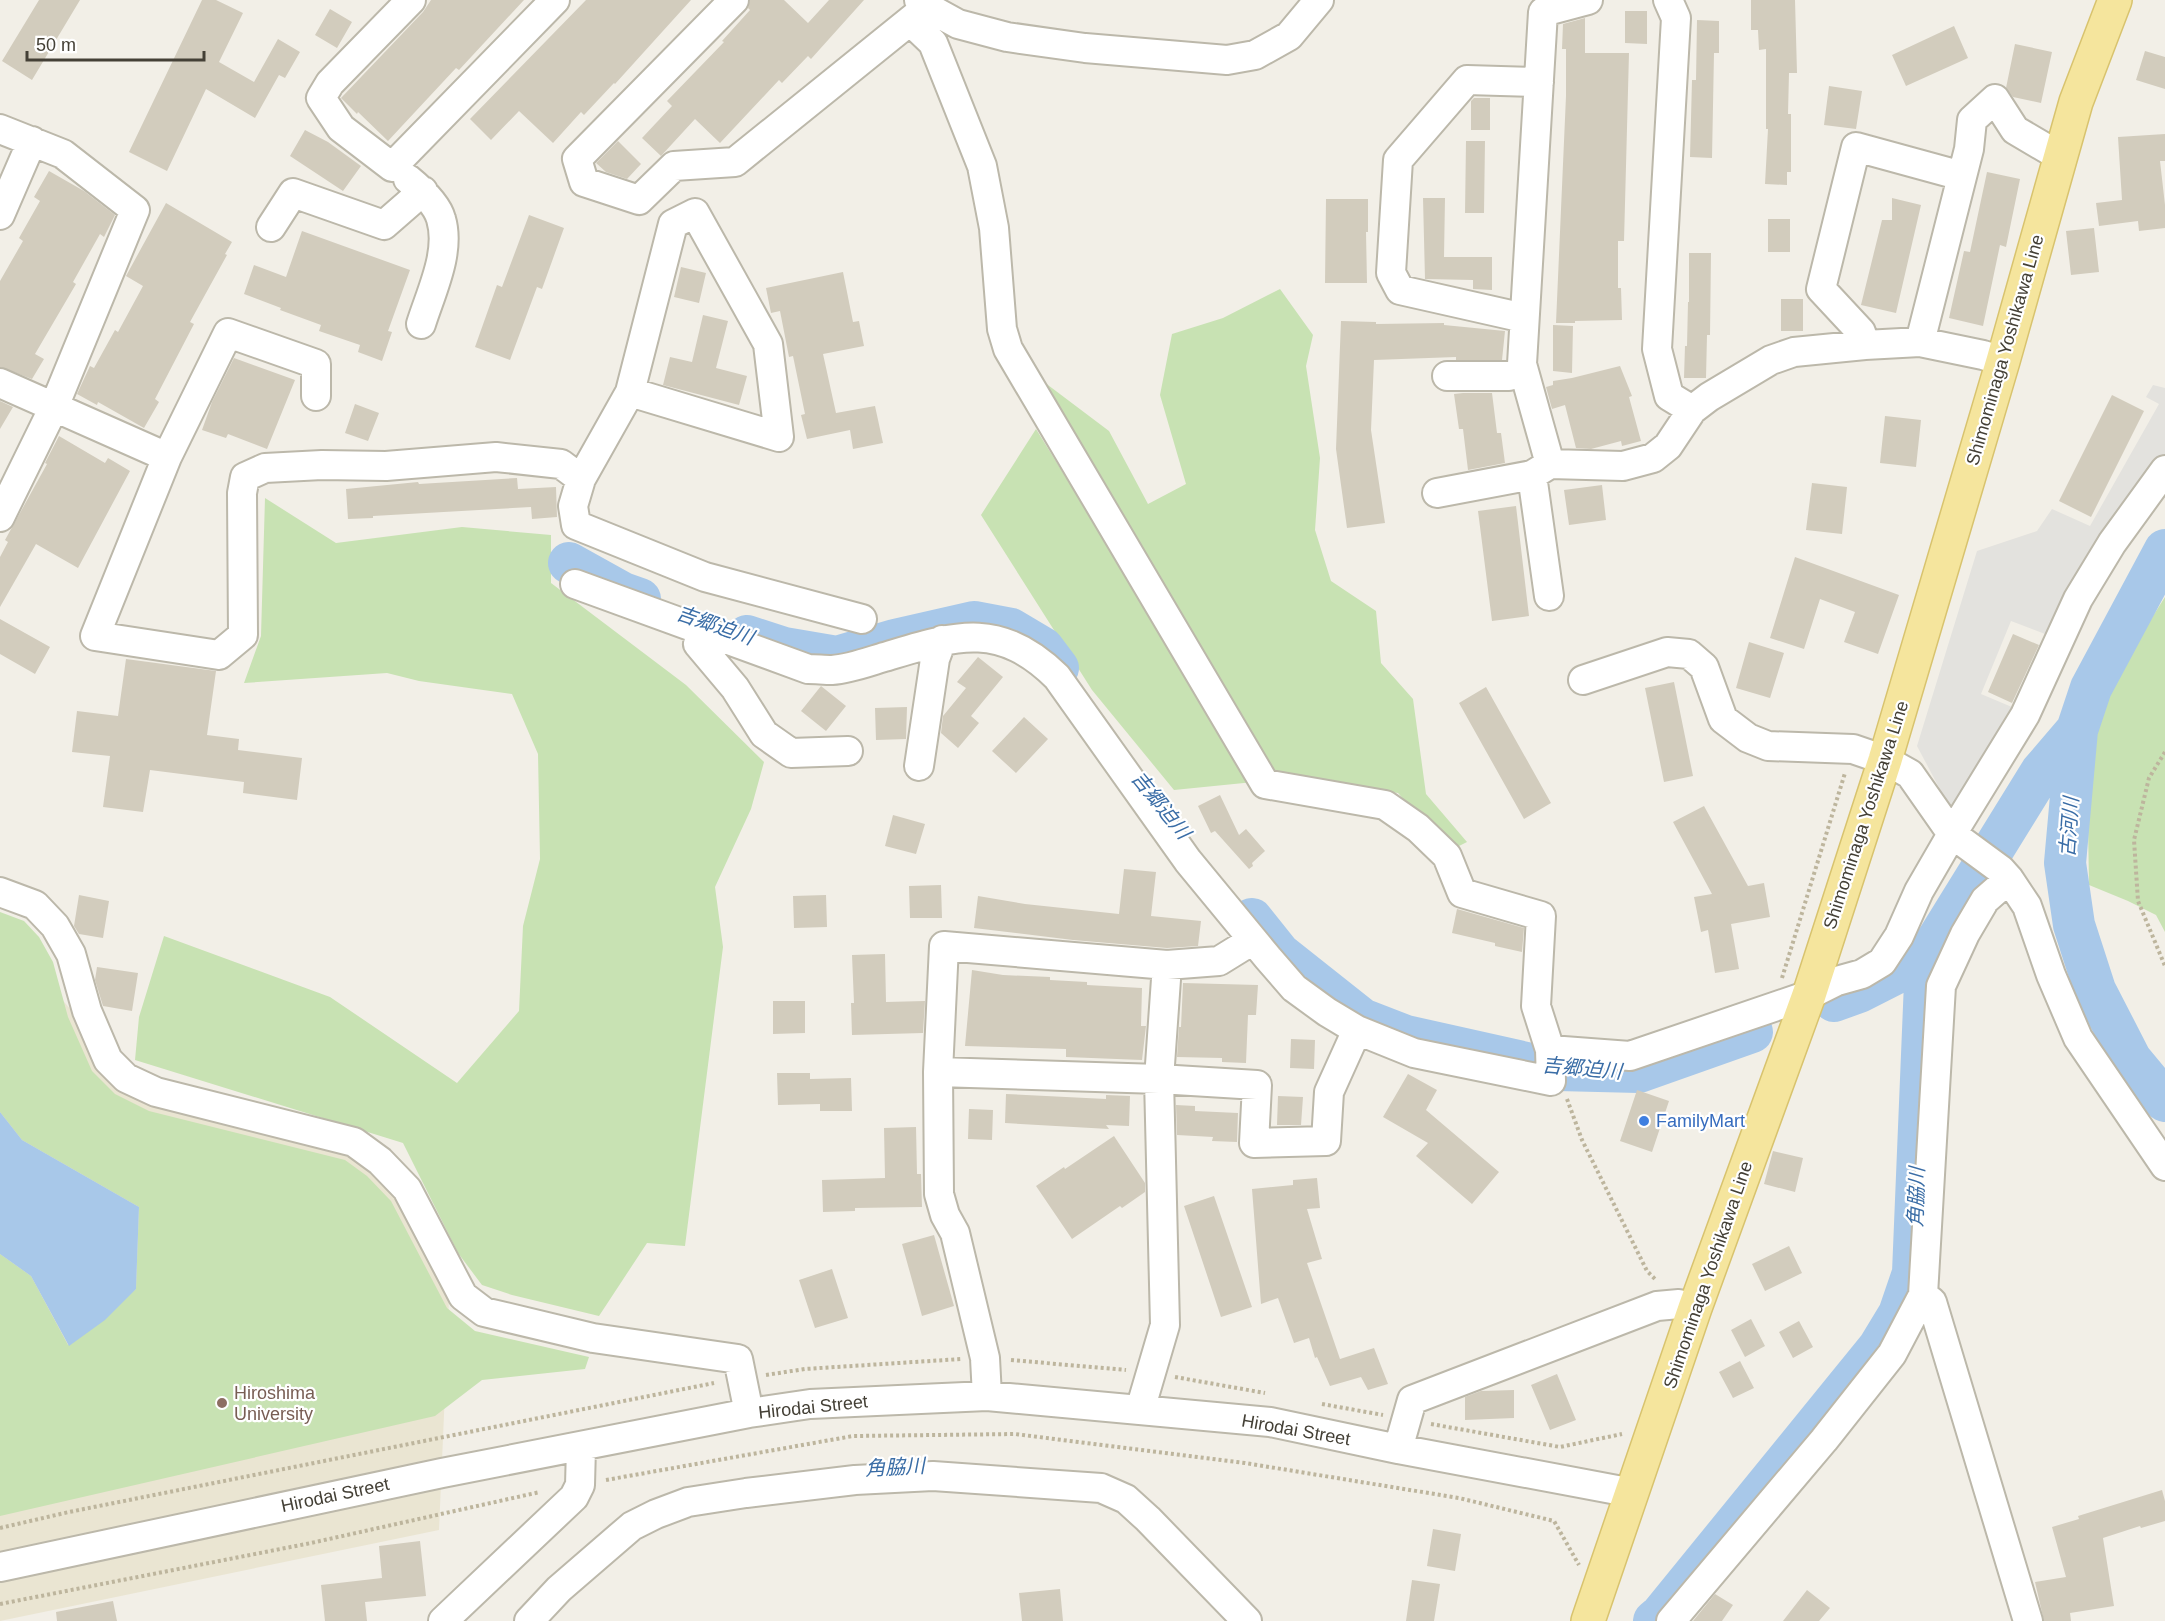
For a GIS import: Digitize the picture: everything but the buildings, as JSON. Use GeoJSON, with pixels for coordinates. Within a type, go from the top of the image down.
{"type":"FeatureCollection","features":[{"type":"Feature","properties":{"kind":"main road","name":"Shimominaga Yoshikawa Line"},"geometry":{"type":"LineString","coordinates":[[1588,1621],[1634,1493],[1687,1306],[1809,994],[1885,760],[2003,361],[2076,102],[2115,0]]}},
{"type":"Feature","properties":{"kind":"street"},"geometry":{"type":"LineString","coordinates":[[411,0],[330,83],[321,98],[341,128],[423,191],[441,218],[444,254],[421,324]]}},
{"type":"Feature","properties":{"kind":"street"},"geometry":{"type":"LineString","coordinates":[[392,167],[555,0]]}},
{"type":"Feature","properties":{"kind":"street"},"geometry":{"type":"LineString","coordinates":[[734,0],[577,159],[584,182],[639,200],[674,166],[735,162],[925,11]]}},
{"type":"Feature","properties":{"kind":"street"},"geometry":{"type":"LineString","coordinates":[[925,11],[958,24],[1007,37],[1085,48],[1227,60],[1254,55],[1289,36],[1319,0]]}},
{"type":"Feature","properties":{"kind":"street"},"geometry":{"type":"LineString","coordinates":[[1549,596],[1541,470],[1522,364],[1543,12],[1588,0]]}},
{"type":"Feature","properties":{"kind":"street"},"geometry":{"type":"LineString","coordinates":[[1668,0],[1676,18],[1657,350],[1669,396],[1692,410]]}},
{"type":"Feature","properties":{"kind":"street"},"geometry":{"type":"LineString","coordinates":[[925,11],[933,43],[982,166],[994,228],[1002,329],[1008,349],[1265,784],[1385,806],[1418,828],[1447,856],[1462,893],[1540,916],[1536,1006],[1551,1065]]}},
{"type":"Feature","properties":{"kind":"street"},"geometry":{"type":"LineString","coordinates":[[1524,318],[1400,290],[1391,273],[1398,160],[1467,80],[1539,82]]}},
{"type":"Feature","properties":{"kind":"street"},"geometry":{"type":"LineString","coordinates":[[1920,342],[1969,148],[1972,120],[1995,99],[2015,130],[2061,157]]}},
{"type":"Feature","properties":{"kind":"street"},"geometry":{"type":"LineString","coordinates":[[0,129],[63,154],[135,210],[54,406],[0,517]]}},
{"type":"Feature","properties":{"kind":"street"},"geometry":{"type":"LineString","coordinates":[[0,215],[32,141]]}},
{"type":"Feature","properties":{"kind":"street"},"geometry":{"type":"LineString","coordinates":[[1865,345],[1862,332],[1821,289],[1856,147],[1962,176]]}},
{"type":"Feature","properties":{"kind":"street"},"geometry":{"type":"LineString","coordinates":[[271,227],[293,193],[384,225],[423,191]]}},
{"type":"Feature","properties":{"kind":"street"},"geometry":{"type":"LineString","coordinates":[[630,392],[779,437],[768,344],[695,213],[673,224],[630,392],[581,479],[573,506],[576,525],[705,577],[862,619]]}},
{"type":"Feature","properties":{"kind":"street"},"geometry":{"type":"LineString","coordinates":[[316,396],[316,364],[228,333],[168,457],[95,636],[219,655],[243,635],[242,492],[245,477],[265,468],[322,465],[386,466],[496,457],[561,464],[581,479]]}},
{"type":"Feature","properties":{"kind":"street"},"geometry":{"type":"LineString","coordinates":[[1437,493],[1541,470],[1623,466],[1653,459],[1668,446],[1692,410],[1708,397],[1771,360],[1794,352],[1920,342],[2003,361]]}},
{"type":"Feature","properties":{"kind":"street"},"geometry":{"type":"LineString","coordinates":[[1447,376],[1509,376],[1524,371]]}},
{"type":"Feature","properties":{"kind":"street"},"geometry":{"type":"LineString","coordinates":[[0,383],[168,457]]}},
{"type":"Feature","properties":{"kind":"street"},"geometry":{"type":"LineString","coordinates":[[575,584],[808,669],[833,670],[857,666],[942,640],[986,637],[1019,647],[1039,659],[1057,677],[1188,861],[1294,988],[1357,1030],[1414,1053],[1551,1065],[1630,1056],[1809,994],[1837,981],[1862,974],[1882,962],[1899,936],[1919,891],[1955,837],[2025,715],[2078,600],[2112,543],[2165,470]]}},
{"type":"Feature","properties":{"kind":"street"},"geometry":{"type":"LineString","coordinates":[[703,630],[698,644],[735,688],[764,734],[791,753],[848,751]]}},
{"type":"Feature","properties":{"kind":"street"},"geometry":{"type":"LineString","coordinates":[[919,766],[935,659],[942,640]]}},
{"type":"Feature","properties":{"kind":"street"},"geometry":{"type":"LineString","coordinates":[[1583,680],[1666,652],[1689,654],[1704,667],[1723,719],[1748,738],[1768,747],[1853,749],[1885,760],[1910,774],[1955,837],[2005,875],[2027,906],[2051,975],[2078,1038],[2165,1166]]}},
{"type":"Feature","properties":{"kind":"street"},"geometry":{"type":"LineString","coordinates":[[1671,1621],[1824,1440],[1892,1354],[1923,1295],[1941,986],[1965,934],[1985,900],[2005,875]]}},
{"type":"Feature","properties":{"kind":"street"},"geometry":{"type":"LineString","coordinates":[[0,892],[35,905],[55,926],[71,954],[87,1011],[108,1060],[126,1078],[156,1092],[354,1142],[380,1161],[407,1189],[462,1296],[484,1312],[593,1338],[738,1359],[749,1413]]}},
{"type":"Feature","properties":{"kind":"street"},"geometry":{"type":"LineString","coordinates":[[987,1396],[985,1358],[955,1233],[945,1215],[939,1194],[938,1072],[944,946],[1167,965],[1219,961],[1253,940]]}},
{"type":"Feature","properties":{"kind":"street"},"geometry":{"type":"LineString","coordinates":[[1140,1410],[1165,1325],[1159,1079],[1167,965]]}},
{"type":"Feature","properties":{"kind":"street"},"geometry":{"type":"LineString","coordinates":[[938,1072],[1159,1079],[1257,1085],[1254,1143],[1326,1141],[1329,1092],[1357,1030]]}},
{"type":"Feature","properties":{"kind":"street"},"geometry":{"type":"LineString","coordinates":[[1923,1295],[1932,1302],[2028,1621]]}},
{"type":"Feature","properties":{"kind":"street"},"geometry":{"type":"LineString","coordinates":[[1398,1449],[1412,1400],[1657,1306],[1687,1306]]}},
{"type":"Feature","properties":{"kind":"street","name":"Hirodai Street"},"geometry":{"type":"LineString","coordinates":[[0,1567],[431,1475],[749,1413],[810,1404],[987,1396],[1270,1422],[1398,1449],[1634,1493]]}},
{"type":"Feature","properties":{"kind":"street"},"geometry":{"type":"LineString","coordinates":[[442,1621],[574,1497],[580,1485],[580,1447]]}},
{"type":"Feature","properties":{"kind":"street"},"geometry":{"type":"LineString","coordinates":[[529,1621],[559,1588],[632,1526],[688,1502],[757,1491],[855,1480],[933,1476],[1101,1488],[1110,1491],[1126,1499],[1148,1519],[1247,1621]]}},
{"type":"Feature","properties":{"kind":"path"},"geometry":{"type":"LineString","coordinates":[[2165,752],[2149,778],[2134,840],[2138,901],[2165,966]]}},
{"type":"Feature","properties":{"kind":"path"},"geometry":{"type":"LineString","coordinates":[[1551,1065],[1561,1082],[1582,1140],[1647,1271],[1687,1306]]}},
{"type":"Feature","properties":{"kind":"shaded area"},"geometry":{"type":"Polygon","coordinates":[[[2153,385],[2165,388],[2165,460],[2053,637],[2011,621],[1981,694],[2019,710],[1952,812],[1917,746],[1977,551],[2037,531],[2052,509],[2090,526],[2159,404],[2146,397],[2153,385]]]}},
{"type":"Feature","properties":{"kind":"shaded area","name":"Hiroshima University"},"geometry":{"type":"Polygon","coordinates":[[[0,944],[30,963],[101,1044],[190,1106],[318,1139],[385,1178],[450,1276],[439,1530],[0,1621],[0,944]]]}},
{"type":"Feature","properties":{"kind":"green space"},"geometry":{"type":"Polygon","coordinates":[[[1280,289],[1313,335],[1306,366],[1320,458],[1315,530],[1331,581],[1376,611],[1381,663],[1413,699],[1426,794],[1467,842],[1449,851],[1398,793],[1351,787],[1273,772],[1036,376],[1109,431],[1148,504],[1186,484],[1160,395],[1172,334],[1223,318],[1280,289]]]}},
{"type":"Feature","properties":{"kind":"green space"},"geometry":{"type":"Polygon","coordinates":[[[1036,429],[1254,782],[1174,790],[1092,690],[981,515],[1036,429]]]}},
{"type":"Feature","properties":{"kind":"green space"},"geometry":{"type":"Polygon","coordinates":[[[265,498],[336,543],[462,527],[551,535],[551,583],[686,685],[764,762],[751,809],[715,887],[723,947],[685,1246],[647,1243],[599,1316],[512,1295],[482,1285],[458,1253],[403,1143],[135,1060],[139,1017],[164,936],[330,997],[457,1083],[519,1011],[523,926],[540,859],[538,754],[512,694],[419,681],[387,673],[244,683],[261,636],[265,498]]]}},
{"type":"Feature","properties":{"kind":"green space"},"geometry":{"type":"Polygon","coordinates":[[[2165,597],[2165,932],[2156,915],[2089,885],[2088,825],[2093,746],[2106,690],[2165,597]]]}},
{"type":"Feature","properties":{"kind":"green space","name":"Hiroshima University"},"geometry":{"type":"Polygon","coordinates":[[[0,912],[24,921],[39,937],[53,962],[68,1017],[92,1071],[115,1094],[149,1111],[345,1160],[367,1176],[391,1201],[447,1308],[475,1331],[589,1357],[585,1369],[482,1380],[435,1416],[0,1516],[0,1254],[31,1276],[68,1345],[136,1289],[139,1207],[22,1140],[0,1112],[0,912]]]}},
{"type":"Feature","properties":{"kind":"water"},"geometry":{"type":"Polygon","coordinates":[[[0,1112],[22,1140],[139,1207],[136,1289],[105,1320],[69,1346],[31,1276],[0,1254],[0,1112]]]}},
{"type":"Feature","properties":{"kind":"waterway","name":"古河川"},"geometry":{"type":"LineString","coordinates":[[2165,550],[2091,688],[2077,730],[2065,863],[2074,925],[2095,990],[2131,1060],[2165,1101]]}},
{"type":"Feature","properties":{"kind":"waterway","name":"吉郷迫川"},"geometry":{"type":"LineString","coordinates":[[569,563],[623,593],[640,599]]}},
{"type":"Feature","properties":{"kind":"waterway","name":"吉郷迫川"},"geometry":{"type":"LineString","coordinates":[[747,636],[784,648],[837,657],[895,640],[974,622],[1011,629],[1043,648],[1058,668]]}},
{"type":"Feature","properties":{"kind":"waterway","name":"角脇川"},"geometry":{"type":"LineString","coordinates":[[1654,1621],[1879,1347],[1899,1314],[1913,1273],[1926,958],[2041,772],[2077,730]]}},
{"type":"Feature","properties":{"kind":"waterway","name":"吉郷迫川"},"geometry":{"type":"LineString","coordinates":[[1252,919],[1280,954],[1362,1019],[1406,1036],[1558,1070],[1639,1072],[1752,1032]]}},
{"type":"Feature","properties":{"kind":"waterway","name":"吉郷迫川"},"geometry":{"type":"LineString","coordinates":[[1834,1001],[1859,992],[1926,958]]}},
{"type":"Feature","properties":{"kind":"place","name":"FamilyMart"},"geometry":{"type":"Point","coordinates":[1644,1121]}},
{"type":"Feature","properties":{"kind":"place","name":"Hiroshima University"},"geometry":{"type":"Point","coordinates":[222,1403]}}]}
